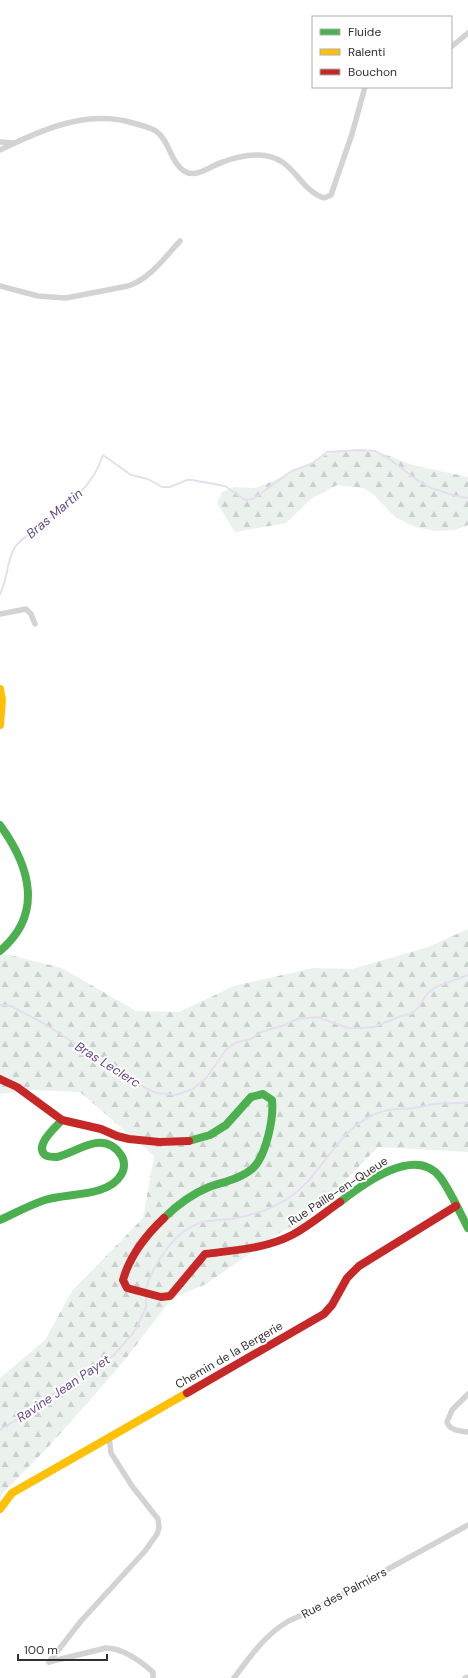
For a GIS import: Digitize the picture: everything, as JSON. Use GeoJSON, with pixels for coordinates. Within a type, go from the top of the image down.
{"type":"FeatureCollection","features":[{"type":"Feature","properties":{"kind":"main road"},"geometry":{"type":"LineString","coordinates":[[0,689],[2,700],[0,725]]}},
{"type":"Feature","properties":{"kind":"main road"},"geometry":{"type":"LineString","coordinates":[[0,825],[14,844],[19,855],[26,883],[28,908],[20,931],[13,940],[0,951]]}},
{"type":"Feature","properties":{"kind":"main road"},"geometry":{"type":"LineString","coordinates":[[0,1080],[17,1087],[62,1120],[43,1143],[42,1150],[49,1157],[56,1157],[99,1143],[118,1150],[124,1162],[122,1176],[114,1184],[105,1189],[45,1200],[0,1220]]}},
{"type":"Feature","properties":{"kind":"main road","name":"Rue Paille-en-Queue"},"geometry":{"type":"LineString","coordinates":[[62,1120],[101,1129],[117,1136],[129,1139],[174,1142],[188,1141],[210,1135],[226,1125],[251,1097],[263,1094],[272,1100],[274,1106],[273,1114],[261,1154],[254,1168],[195,1194],[153,1228],[133,1252],[126,1264],[123,1280],[124,1285],[127,1288],[134,1290],[166,1298],[173,1293],[205,1254],[253,1248],[290,1236],[304,1228],[383,1173],[396,1167],[417,1164],[427,1166],[440,1177],[456,1206],[465,1215],[468,1228]]}},
{"type":"Feature","properties":{"kind":"main road","name":"Chemin de la Bergerie"},"geometry":{"type":"LineString","coordinates":[[0,1509],[12,1494],[30,1482],[324,1314],[332,1305],[348,1278],[359,1266],[456,1206]]}},
{"type":"Feature","properties":{"kind":"street"},"geometry":{"type":"LineString","coordinates":[[452,46],[468,32]]}},
{"type":"Feature","properties":{"kind":"street"},"geometry":{"type":"LineString","coordinates":[[0,150],[75,120],[97,118],[121,119],[147,127],[157,132],[168,146],[177,164],[186,172],[196,174],[223,162],[257,155],[273,156],[286,164],[315,195],[324,198],[331,195],[352,134],[365,88]]}},
{"type":"Feature","properties":{"kind":"street"},"geometry":{"type":"LineString","coordinates":[[0,142],[15,143]]}},
{"type":"Feature","properties":{"kind":"street"},"geometry":{"type":"LineString","coordinates":[[0,286],[38,296],[66,298],[121,288],[137,284],[145,278],[180,241]]}},
{"type":"Feature","properties":{"kind":"street"},"geometry":{"type":"LineString","coordinates":[[0,614],[26,609],[31,614],[35,624]]}},
{"type":"Feature","properties":{"kind":"street"},"geometry":{"type":"LineString","coordinates":[[468,1394],[452,1410],[447,1422],[452,1429],[468,1432]]}},
{"type":"Feature","properties":{"kind":"street"},"geometry":{"type":"LineString","coordinates":[[109,1437],[111,1453],[132,1486],[158,1519],[159,1528],[157,1534],[145,1551],[81,1621],[49,1662],[106,1648],[115,1648],[142,1663],[153,1672],[153,1678]]}},
{"type":"Feature","properties":{"kind":"street","name":"Rue des Palmiers"},"geometry":{"type":"LineString","coordinates":[[234,1678],[263,1643],[274,1632],[289,1621],[310,1612],[468,1525]]}},
{"type":"Feature","properties":{"kind":"green space"},"geometry":{"type":"Polygon","coordinates":[[[361,450],[387,455],[413,465],[468,477],[468,525],[455,530],[435,531],[415,527],[395,517],[374,495],[363,488],[337,485],[311,499],[286,523],[235,532],[217,503],[222,492],[234,487],[256,488],[314,463],[327,454],[338,451],[350,452],[361,450]]]}},
{"type":"Feature","properties":{"kind":"green space"},"geometry":{"type":"Polygon","coordinates":[[[468,929],[468,1152],[378,1147],[307,1220],[309,1225],[284,1230],[206,1284],[171,1299],[128,1356],[50,1445],[2,1494],[0,1498],[0,1378],[45,1340],[72,1291],[143,1218],[154,1156],[80,1092],[30,1090],[0,1094],[0,955],[10,955],[62,968],[136,1011],[179,1012],[234,986],[313,968],[352,969],[428,947],[468,929]]]}},
{"type":"Feature","properties":{"kind":"waterway","name":"Bras Martin"},"geometry":{"type":"LineString","coordinates":[[0,594],[3,589],[10,558],[15,547],[24,538],[60,511],[78,495],[93,477],[103,455],[131,475],[148,479],[162,487],[170,487],[187,480],[192,480],[225,486],[245,500],[253,499],[290,472],[313,463],[327,452],[360,450],[375,451],[388,458],[417,480],[431,488],[456,496],[468,498]]}},
{"type":"Feature","properties":{"kind":"waterway","name":"Bras Leclerc"},"geometry":{"type":"LineString","coordinates":[[0,1005],[11,1006],[43,1023],[147,1089],[157,1093],[175,1095],[193,1089],[206,1078],[226,1050],[235,1043],[251,1039],[261,1032],[285,1025],[297,1019],[317,1017],[348,1028],[374,1027],[401,1016],[411,1014],[418,1008],[427,994],[436,987],[468,975]]}},
{"type":"Feature","properties":{"kind":"waterway","name":"Ravine Jean Payet"},"geometry":{"type":"LineString","coordinates":[[145,1292],[153,1270],[159,1260],[174,1240],[183,1232],[203,1222],[237,1218],[260,1212],[287,1199],[310,1179],[348,1133],[373,1115],[389,1110],[414,1108],[435,1104],[468,1103]]}},
{"type":"Feature","properties":{"kind":"waterway","name":"Ravine Jean Payet"},"geometry":{"type":"LineString","coordinates":[[0,1430],[40,1405],[67,1383],[98,1367],[114,1355],[138,1325],[146,1307],[146,1296]]}},
{"type":"Feature","properties":{"kind":"traffic: fast"},"geometry":{"type":"LineString","coordinates":[[0,825],[19,857],[25,873],[28,890],[27,906],[23,921],[14,937],[0,951]]}},
{"type":"Feature","properties":{"kind":"traffic: fast"},"geometry":{"type":"LineString","coordinates":[[164,1218],[179,1204],[191,1196],[209,1187],[237,1178],[252,1169],[261,1156],[268,1137],[272,1117],[272,1100],[263,1094],[251,1097],[226,1125],[210,1135],[189,1141]]}},
{"type":"Feature","properties":{"kind":"traffic: fast"},"geometry":{"type":"LineString","coordinates":[[0,1220],[45,1200],[97,1191],[115,1182],[121,1175],[124,1168],[122,1157],[114,1147],[106,1144],[90,1144],[57,1157],[49,1157],[45,1155],[42,1151],[44,1141],[62,1120]]}},
{"type":"Feature","properties":{"kind":"traffic: fast"},"geometry":{"type":"LineString","coordinates":[[340,1202],[362,1186],[389,1171],[403,1166],[417,1165],[429,1168],[440,1177],[468,1228]]}},
{"type":"Feature","properties":{"kind":"traffic: slow"},"geometry":{"type":"LineString","coordinates":[[0,689],[2,700],[0,725]]}},
{"type":"Feature","properties":{"kind":"traffic: slow"},"geometry":{"type":"LineString","coordinates":[[0,1509],[12,1493],[187,1393]]}},
{"type":"Feature","properties":{"kind":"traffic: jam"},"geometry":{"type":"LineString","coordinates":[[0,1079],[17,1087],[62,1120],[101,1129],[117,1136],[129,1139],[159,1142],[189,1141]]}},
{"type":"Feature","properties":{"kind":"traffic: jam"},"geometry":{"type":"LineString","coordinates":[[164,1218],[139,1246],[134,1254],[123,1280],[127,1288],[161,1297],[170,1296],[205,1254],[249,1248],[282,1240],[304,1228],[340,1202]]}},
{"type":"Feature","properties":{"kind":"traffic: jam"},"geometry":{"type":"LineString","coordinates":[[187,1393],[324,1314],[332,1305],[347,1278],[359,1266],[456,1206]]}}]}
